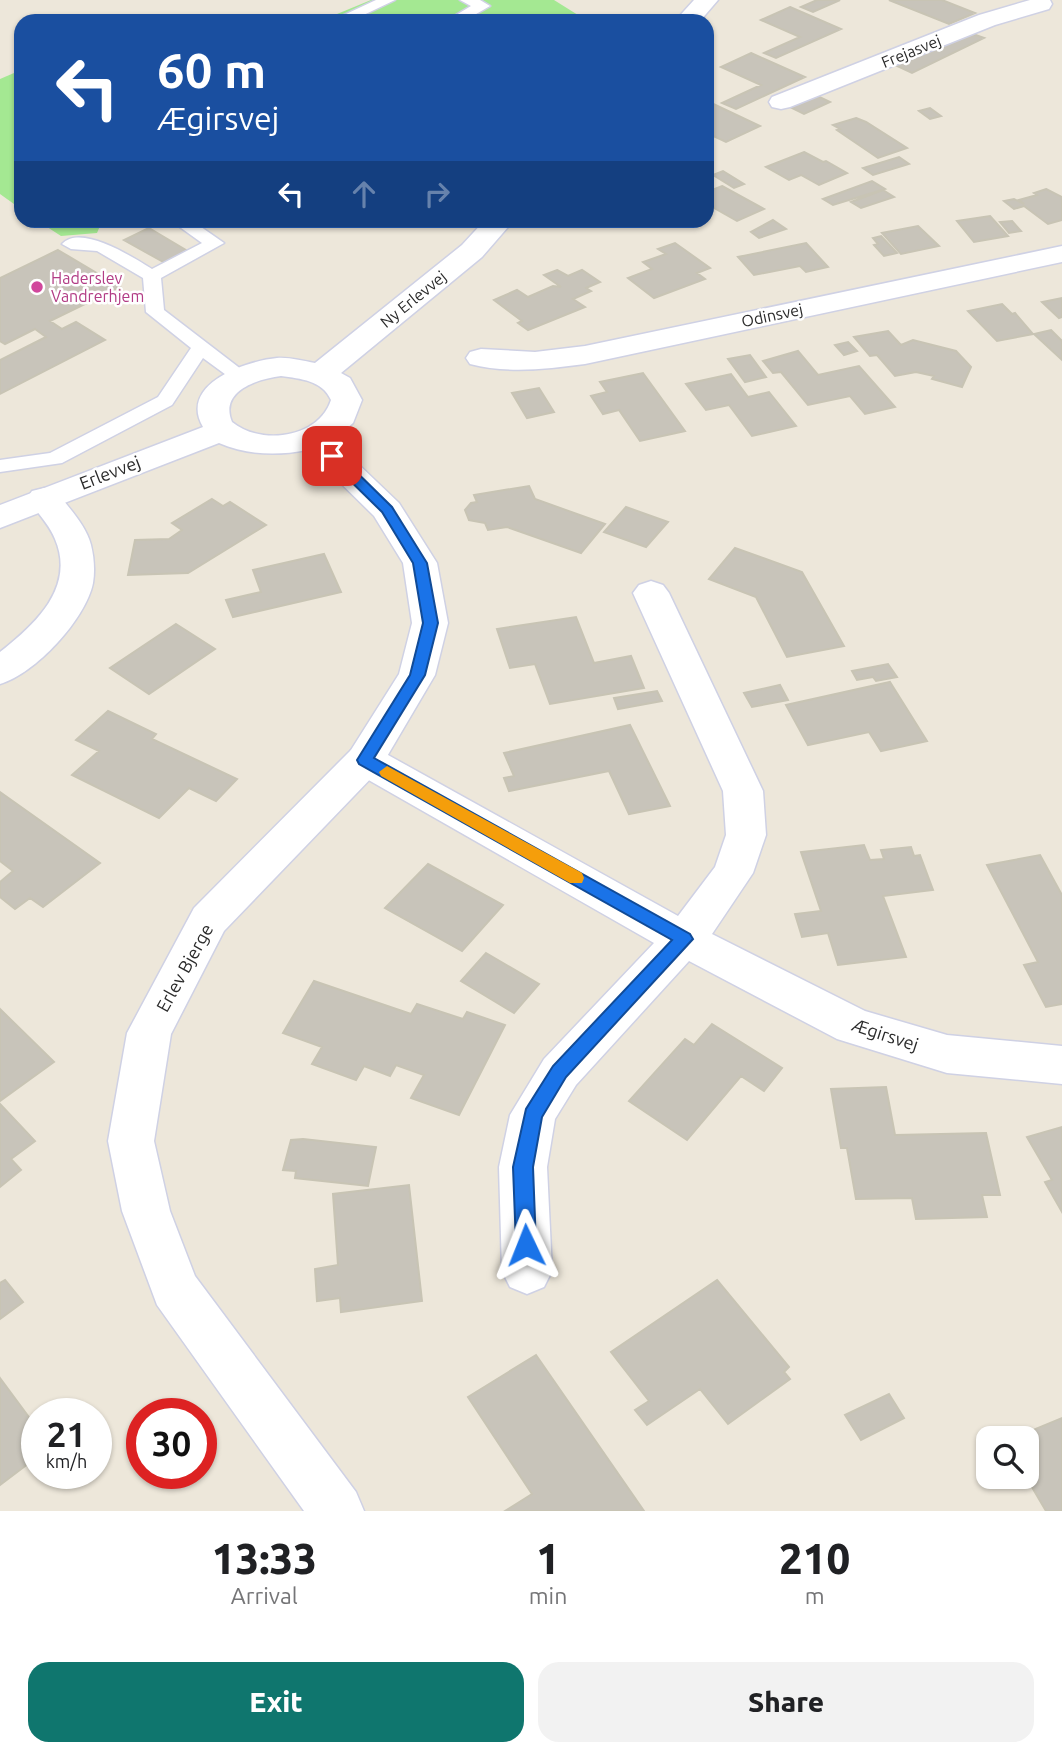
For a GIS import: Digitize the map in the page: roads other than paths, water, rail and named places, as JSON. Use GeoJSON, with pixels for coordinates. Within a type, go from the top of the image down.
{"type":"FeatureCollection","features":[{"type":"Feature","properties":{"kind":"street"},"geometry":{"type":"LineString","coordinates":[[693,14],[706,0]]}},
{"type":"Feature","properties":{"kind":"street","name":"Frejasvej"},"geometry":{"type":"LineString","coordinates":[[782,102],[987,20],[1046,6]]}},
{"type":"Feature","properties":{"kind":"street","name":"Ny Erlevvej"},"geometry":{"type":"LineString","coordinates":[[322,373],[472,251],[494,228]]}},
{"type":"Feature","properties":{"kind":"street","name":"Odinsvej"},"geometry":{"type":"LineString","coordinates":[[481,358],[535,361],[585,355],[1062,254]]}},
{"type":"Feature","properties":{"kind":"street"},"geometry":{"type":"LineString","coordinates":[[281,367],[303,368],[322,373],[346,392],[348,404],[344,417],[314,439],[274,446],[236,439],[222,431],[214,420],[211,408],[215,396],[225,385],[240,376],[281,367]]}},
{"type":"Feature","properties":{"kind":"street","name":"Erlevvej"},"geometry":{"type":"LineString","coordinates":[[0,517],[222,431]]}},
{"type":"Feature","properties":{"kind":"street","name":"Erlev Bjerge"},"geometry":{"type":"LineString","coordinates":[[314,439],[387,510],[420,563],[430,623],[417,675],[365,760],[209,920],[149,1033],[131,1141],[146,1211],[175,1289],[337,1511]]}},
{"type":"Feature","properties":{"kind":"street"},"geometry":{"type":"LineString","coordinates":[[0,671],[39,641],[67,606],[79,575],[73,542],[44,498]]}},
{"type":"Feature","properties":{"kind":"street"},"geometry":{"type":"LineString","coordinates":[[527,1271],[523,1167],[533,1115],[560,1072],[684,939],[733,873],[746,835],[743,791],[651,593]]}},
{"type":"Feature","properties":{"kind":"street","name":"Ægirsvej"},"geometry":{"type":"LineString","coordinates":[[365,760],[684,939],[853,1027],[947,1054],[1062,1065]]}},
{"type":"Feature","properties":{"kind":"lane"},"geometry":{"type":"LineString","coordinates":[[355,14],[388,0]]}},
{"type":"Feature","properties":{"kind":"lane"},"geometry":{"type":"LineString","coordinates":[[467,0],[483,6],[467,14]]}},
{"type":"Feature","properties":{"kind":"lane"},"geometry":{"type":"LineString","coordinates":[[152,276],[215,243],[191,228]]}},
{"type":"Feature","properties":{"kind":"lane"},"geometry":{"type":"LineString","coordinates":[[71,244],[101,246],[152,276]]}},
{"type":"Feature","properties":{"kind":"lane"},"geometry":{"type":"LineString","coordinates":[[152,276],[155,312],[240,376]]}},
{"type":"Feature","properties":{"kind":"lane"},"geometry":{"type":"LineString","coordinates":[[0,467],[55,459],[166,401],[201,347]]}},
{"type":"Feature","properties":{"kind":"place","name":"Haderslev Vandrerhjem"},"geometry":{"type":"Point","coordinates":[37,287]}}]}
